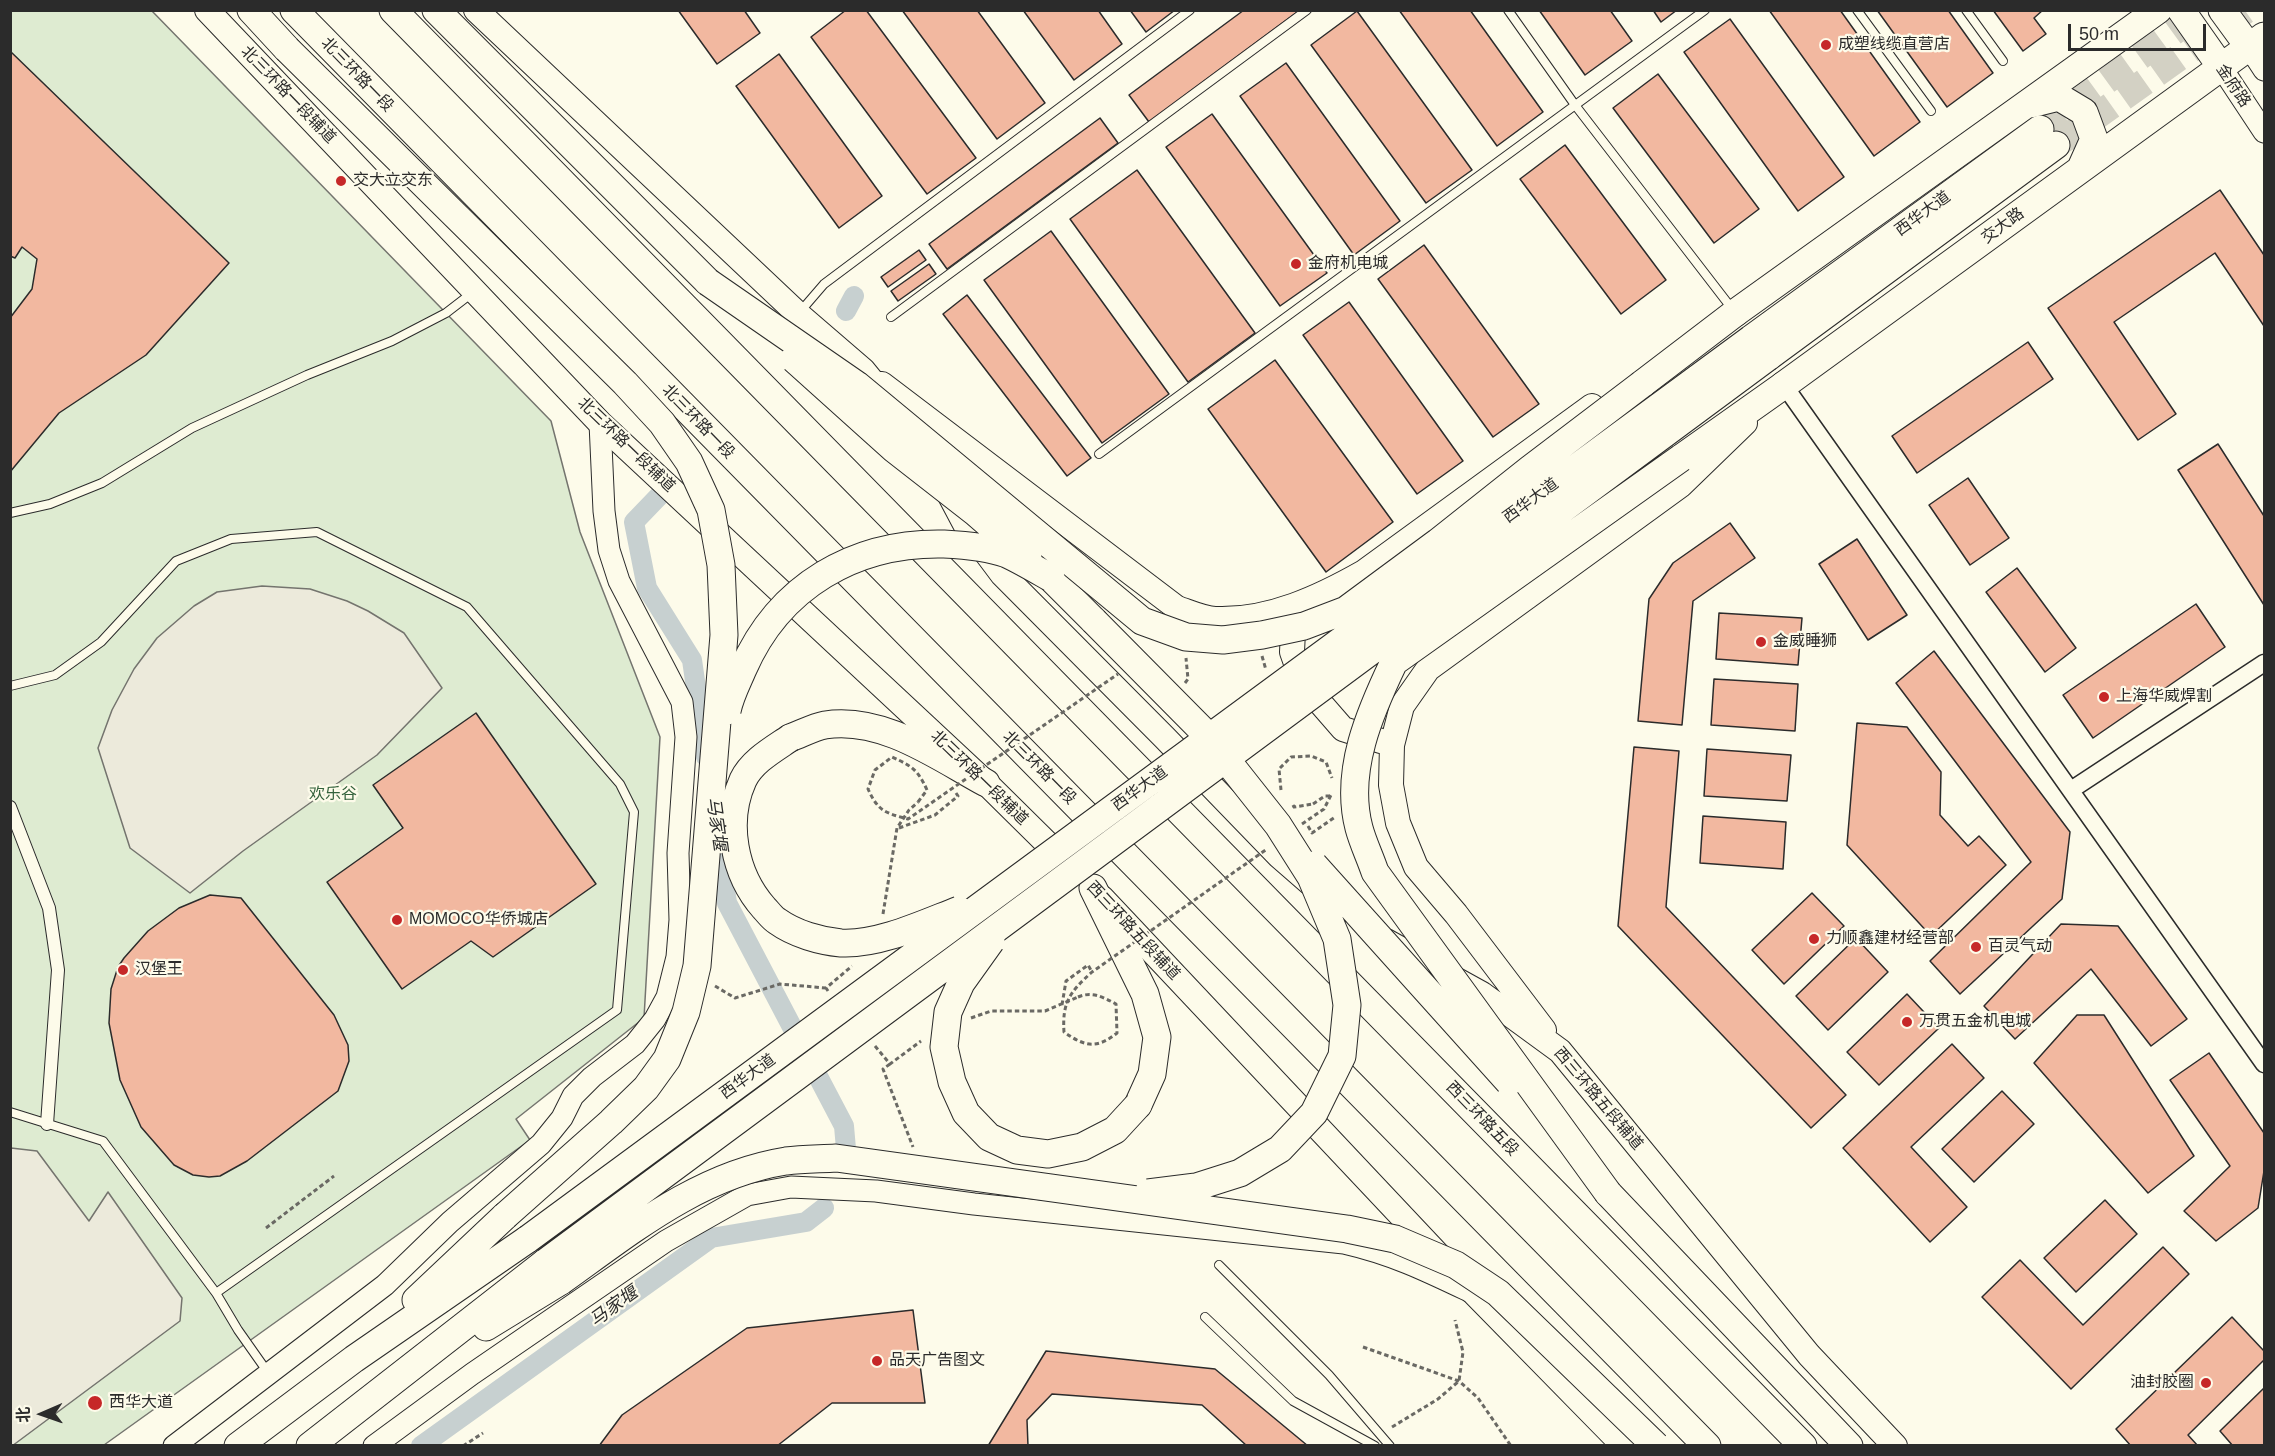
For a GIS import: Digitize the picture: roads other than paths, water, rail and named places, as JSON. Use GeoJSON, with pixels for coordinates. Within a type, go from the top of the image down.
{"type":"FeatureCollection","features":[{"type":"Feature","properties":{"kind":"main road","name":"北三环路一段辅道"},"geometry":{"type":"LineString","coordinates":[[207,10],[600,423],[986,783],[1064,860]]}},
{"type":"Feature","properties":{"kind":"main road"},"geometry":{"type":"LineString","coordinates":[[251,10],[287,49],[625,383],[662,423],[689,462],[711,510],[721,565],[724,635],[697,966],[686,1012],[667,1059],[646,1088],[611,1122],[505,1216],[354,1359]]}},
{"type":"Feature","properties":{"kind":"main road","name":"北三环路一段"},"geometry":{"type":"LineString","coordinates":[[294,10],[1707,1446]]}},
{"type":"Feature","properties":{"kind":"main road","name":"西三环路五段"},"geometry":{"type":"LineString","coordinates":[[393,10],[1803,1446]]}},
{"type":"Feature","properties":{"kind":"main road"},"geometry":{"type":"LineString","coordinates":[[476,10],[798,314],[863,370],[1177,608],[1214,619],[1252,617],[1294,605],[1332,590],[1364,572],[1615,389],[1735,313]]}},
{"type":"Feature","properties":{"kind":"main road"},"geometry":{"type":"LineString","coordinates":[[1346,610],[1735,313],[2158,10]]}},
{"type":"Feature","properties":{"kind":"main road","name":"金府路"},"geometry":{"type":"LineString","coordinates":[[2181,10],[2221,67]]}},
{"type":"Feature","properties":{"kind":"main road"},"geometry":{"type":"LineString","coordinates":[[2222,10],[2257,41]]}},
{"type":"Feature","properties":{"kind":"main road"},"geometry":{"type":"LineString","coordinates":[[437,12],[708,282],[893,448],[975,512],[1051,578],[1206,734],[1283,832],[1608,1193],[1850,1446]]}},
{"type":"Feature","properties":{"kind":"main road","name":"交大路"},"geometry":{"type":"LineString","coordinates":[[1394,662],[1682,458],[2257,41]]}},
{"type":"Feature","properties":{"kind":"main road"},"geometry":{"type":"LineString","coordinates":[[2027,105],[2059,98],[2084,112],[2094,139],[2081,168]]}},
{"type":"Feature","properties":{"kind":"main road","name":"西华大道"},"geometry":{"type":"LineString","coordinates":[[553,1271],[1440,584],[2048,137]]}},
{"type":"Feature","properties":{"kind":"main road"},"geometry":{"type":"LineString","coordinates":[[708,282],[856,385],[1142,621],[1186,637],[1223,640],[1304,626],[1346,610],[1440,584]]}},
{"type":"Feature","properties":{"kind":"main road","name":"西三环路五段辅道"},"geometry":{"type":"LineString","coordinates":[[863,370],[909,427],[939,474],[966,526],[1002,574],[1279,856],[1364,929],[1482,994],[1560,1051],[1809,1355],[1895,1446]]}},
{"type":"Feature","properties":{"kind":"main road"},"geometry":{"type":"LineString","coordinates":[[1560,1051],[1456,914],[1416,867],[1398,823],[1390,785],[1392,745],[1402,706],[1428,669],[1681,485],[1784,384]]}},
{"type":"Feature","properties":{"kind":"main road"},"geometry":{"type":"LineString","coordinates":[[1490,547],[1530,469]]}},
{"type":"Feature","properties":{"kind":"main road"},"geometry":{"type":"LineString","coordinates":[[1490,547],[1579,531]]}},
{"type":"Feature","properties":{"kind":"main road"},"geometry":{"type":"LineString","coordinates":[[711,790],[729,699],[747,660],[763,630],[796,595],[824,573],[859,556],[892,547],[928,544],[960,545],[1006,554],[1051,578]]}},
{"type":"Feature","properties":{"kind":"main road"},"geometry":{"type":"LineString","coordinates":[[1440,584],[1394,662],[1376,699],[1358,752],[1355,793],[1358,826],[1375,872],[1608,1193]]}},
{"type":"Feature","properties":{"kind":"main road","name":"西华大道"},"geometry":{"type":"LineString","coordinates":[[238,1446],[354,1359],[528,1239],[992,898],[1440,584]]}},
{"type":"Feature","properties":{"kind":"main road"},"geometry":{"type":"LineString","coordinates":[[1294,605],[1292,652],[1303,682],[1343,729],[1392,745]]}},
{"type":"Feature","properties":{"kind":"main road"},"geometry":{"type":"LineString","coordinates":[[986,783],[893,733],[858,725],[824,725],[790,738],[764,756],[744,778],[735,805],[733,834],[740,867],[754,897],[776,921],[808,937],[843,943],[886,937],[992,898]]}},
{"type":"Feature","properties":{"kind":"main road"},"geometry":{"type":"LineString","coordinates":[[1114,1198],[1196,1187],[1240,1173],[1280,1149],[1314,1113],[1342,1056],[1347,1005],[1336,939],[1311,877],[1283,832]]}},
{"type":"Feature","properties":{"kind":"main road","name":"西三环路五段辅道"},"geometry":{"type":"LineString","coordinates":[[1064,860],[1093,888],[1475,1294],[1624,1446]]}},
{"type":"Feature","properties":{"kind":"main road"},"geometry":{"type":"LineString","coordinates":[[1006,921],[961,983],[948,1012],[945,1047],[952,1082],[966,1113],[989,1137],[1017,1150],[1048,1154],[1082,1147],[1114,1130],[1138,1105],[1152,1074],[1157,1037],[1145,994],[1093,888]]}},
{"type":"Feature","properties":{"kind":"main road"},"geometry":{"type":"LineString","coordinates":[[318,1443],[375,1395],[553,1271],[694,1191],[741,1172],[786,1161],[836,1158],[1114,1198],[1347,1228],[1395,1239],[1456,1264],[1498,1293],[1656,1446]]}},
{"type":"Feature","properties":{"kind":"street"},"geometry":{"type":"LineString","coordinates":[[2257,41],[2265,70]]}},
{"type":"Feature","properties":{"kind":"street","name":"金府路"},"geometry":{"type":"LineString","coordinates":[[2221,67],[2265,132]]}},
{"type":"Feature","properties":{"kind":"street"},"geometry":{"type":"LineString","coordinates":[[1784,384],[2265,1064]]}},
{"type":"Feature","properties":{"kind":"street"},"geometry":{"type":"LineString","coordinates":[[174,1446],[385,1285],[450,1222],[541,1144],[562,1118],[573,1096],[592,1077],[635,1044],[655,1019],[667,997],[677,957],[680,920],[678,852],[686,737],[682,702],[619,581],[609,550],[604,511],[600,423]]}},
{"type":"Feature","properties":{"kind":"street"},"geometry":{"type":"LineString","coordinates":[[2071,790],[2265,663]]}},
{"type":"Feature","properties":{"kind":"street"},"geometry":{"type":"LineString","coordinates":[[10,807],[49,908],[58,969],[47,1124]]}},
{"type":"Feature","properties":{"kind":"street"},"geometry":{"type":"LineString","coordinates":[[374,1446],[472,1374],[666,1241],[747,1195],[791,1187],[876,1191],[974,1204],[1344,1244],[1380,1252],[1414,1264],[1475,1294]]}},
{"type":"Feature","properties":{"kind":"lane"},"geometry":{"type":"LineString","coordinates":[[798,314],[824,284],[1190,10]]}},
{"type":"Feature","properties":{"kind":"lane"},"geometry":{"type":"LineString","coordinates":[[891,317],[1307,10]]}},
{"type":"Feature","properties":{"kind":"lane"},"geometry":{"type":"LineString","coordinates":[[1508,10],[1575,105],[1735,313]]}},
{"type":"Feature","properties":{"kind":"lane"},"geometry":{"type":"LineString","coordinates":[[1099,454],[1705,10]]}},
{"type":"Feature","properties":{"kind":"lane"},"geometry":{"type":"LineString","coordinates":[[1857,10],[1931,111]]}},
{"type":"Feature","properties":{"kind":"lane"},"geometry":{"type":"LineString","coordinates":[[1966,10],[2003,61]]}},
{"type":"Feature","properties":{"kind":"lane"},"geometry":{"type":"LineString","coordinates":[[10,513],[50,504],[102,483],[192,428],[307,375],[392,341],[446,313],[475,291]]}},
{"type":"Feature","properties":{"kind":"lane"},"geometry":{"type":"LineString","coordinates":[[10,686],[55,675],[101,642],[176,561],[231,539],[317,532],[467,607],[620,784],[634,812],[617,1011],[216,1293]]}},
{"type":"Feature","properties":{"kind":"lane"},"geometry":{"type":"LineString","coordinates":[[10,1112],[103,1141],[216,1293],[238,1330],[269,1374]]}},
{"type":"Feature","properties":{"kind":"lane"},"geometry":{"type":"LineString","coordinates":[[1220,1265],[1329,1375],[1390,1446]]}},
{"type":"Feature","properties":{"kind":"lane"},"geometry":{"type":"LineString","coordinates":[[1205,1317],[1293,1401],[1375,1446]]}},
{"type":"Feature","properties":{"kind":"waterway","name":"马家堰"},"geometry":{"type":"LineString","coordinates":[[846,311],[854,296]]}},
{"type":"Feature","properties":{"kind":"waterway","name":"马家堰"},"geometry":{"type":"LineString","coordinates":[[659,496],[634,522],[647,588],[692,660],[706,757]]}},
{"type":"Feature","properties":{"kind":"waterway","name":"马家堰"},"geometry":{"type":"LineString","coordinates":[[716,828],[727,903],[844,1126],[846,1149]]}},
{"type":"Feature","properties":{"kind":"waterway","name":"马家堰"},"geometry":{"type":"LineString","coordinates":[[421,1446],[711,1238],[806,1222],[824,1208]]}},
{"type":"Feature","properties":{"kind":"tunnel"},"geometry":{"type":"LineString","coordinates":[[2040,129],[2204,10]]}},
{"type":"Feature","properties":{"kind":"tunnel"},"geometry":{"type":"LineString","coordinates":[[2056,145],[2246,10]]}},
{"type":"Feature","properties":{"kind":"place","name":"成塑线缆直营店"},"geometry":{"type":"Point","coordinates":[1826,45]}},
{"type":"Feature","properties":{"kind":"place","name":"交大立交东"},"geometry":{"type":"Point","coordinates":[341,181]}},
{"type":"Feature","properties":{"kind":"place","name":"金府机电城"},"geometry":{"type":"Point","coordinates":[1296,264]}},
{"type":"Feature","properties":{"kind":"place","name":"金威睡狮"},"geometry":{"type":"Point","coordinates":[1761,642]}},
{"type":"Feature","properties":{"kind":"place","name":"上海华威焊割"},"geometry":{"type":"Point","coordinates":[2104,697]}},
{"type":"Feature","properties":{"kind":"place","name":"MOMOCO华侨城店"},"geometry":{"type":"Point","coordinates":[397,920]}},
{"type":"Feature","properties":{"kind":"place","name":"力顺鑫建材经营部"},"geometry":{"type":"Point","coordinates":[1814,939]}},
{"type":"Feature","properties":{"kind":"place","name":"百灵气动"},"geometry":{"type":"Point","coordinates":[1976,947]}},
{"type":"Feature","properties":{"kind":"place","name":"汉堡王"},"geometry":{"type":"Point","coordinates":[123,970]}},
{"type":"Feature","properties":{"kind":"place","name":"万贯五金机电城"},"geometry":{"type":"Point","coordinates":[1907,1022]}},
{"type":"Feature","properties":{"kind":"place","name":"品天广告图文"},"geometry":{"type":"Point","coordinates":[877,1361]}},
{"type":"Feature","properties":{"kind":"place","name":"油封胶圈"},"geometry":{"type":"Point","coordinates":[2206,1383]}},
{"type":"Feature","properties":{"kind":"place","name":"西华大道"},"geometry":{"type":"Point","coordinates":[95,1403]}},
{"type":"Feature","properties":{"kind":"park label","name":"欢乐谷"},"geometry":{"type":"Point","coordinates":[333,795]}}]}
